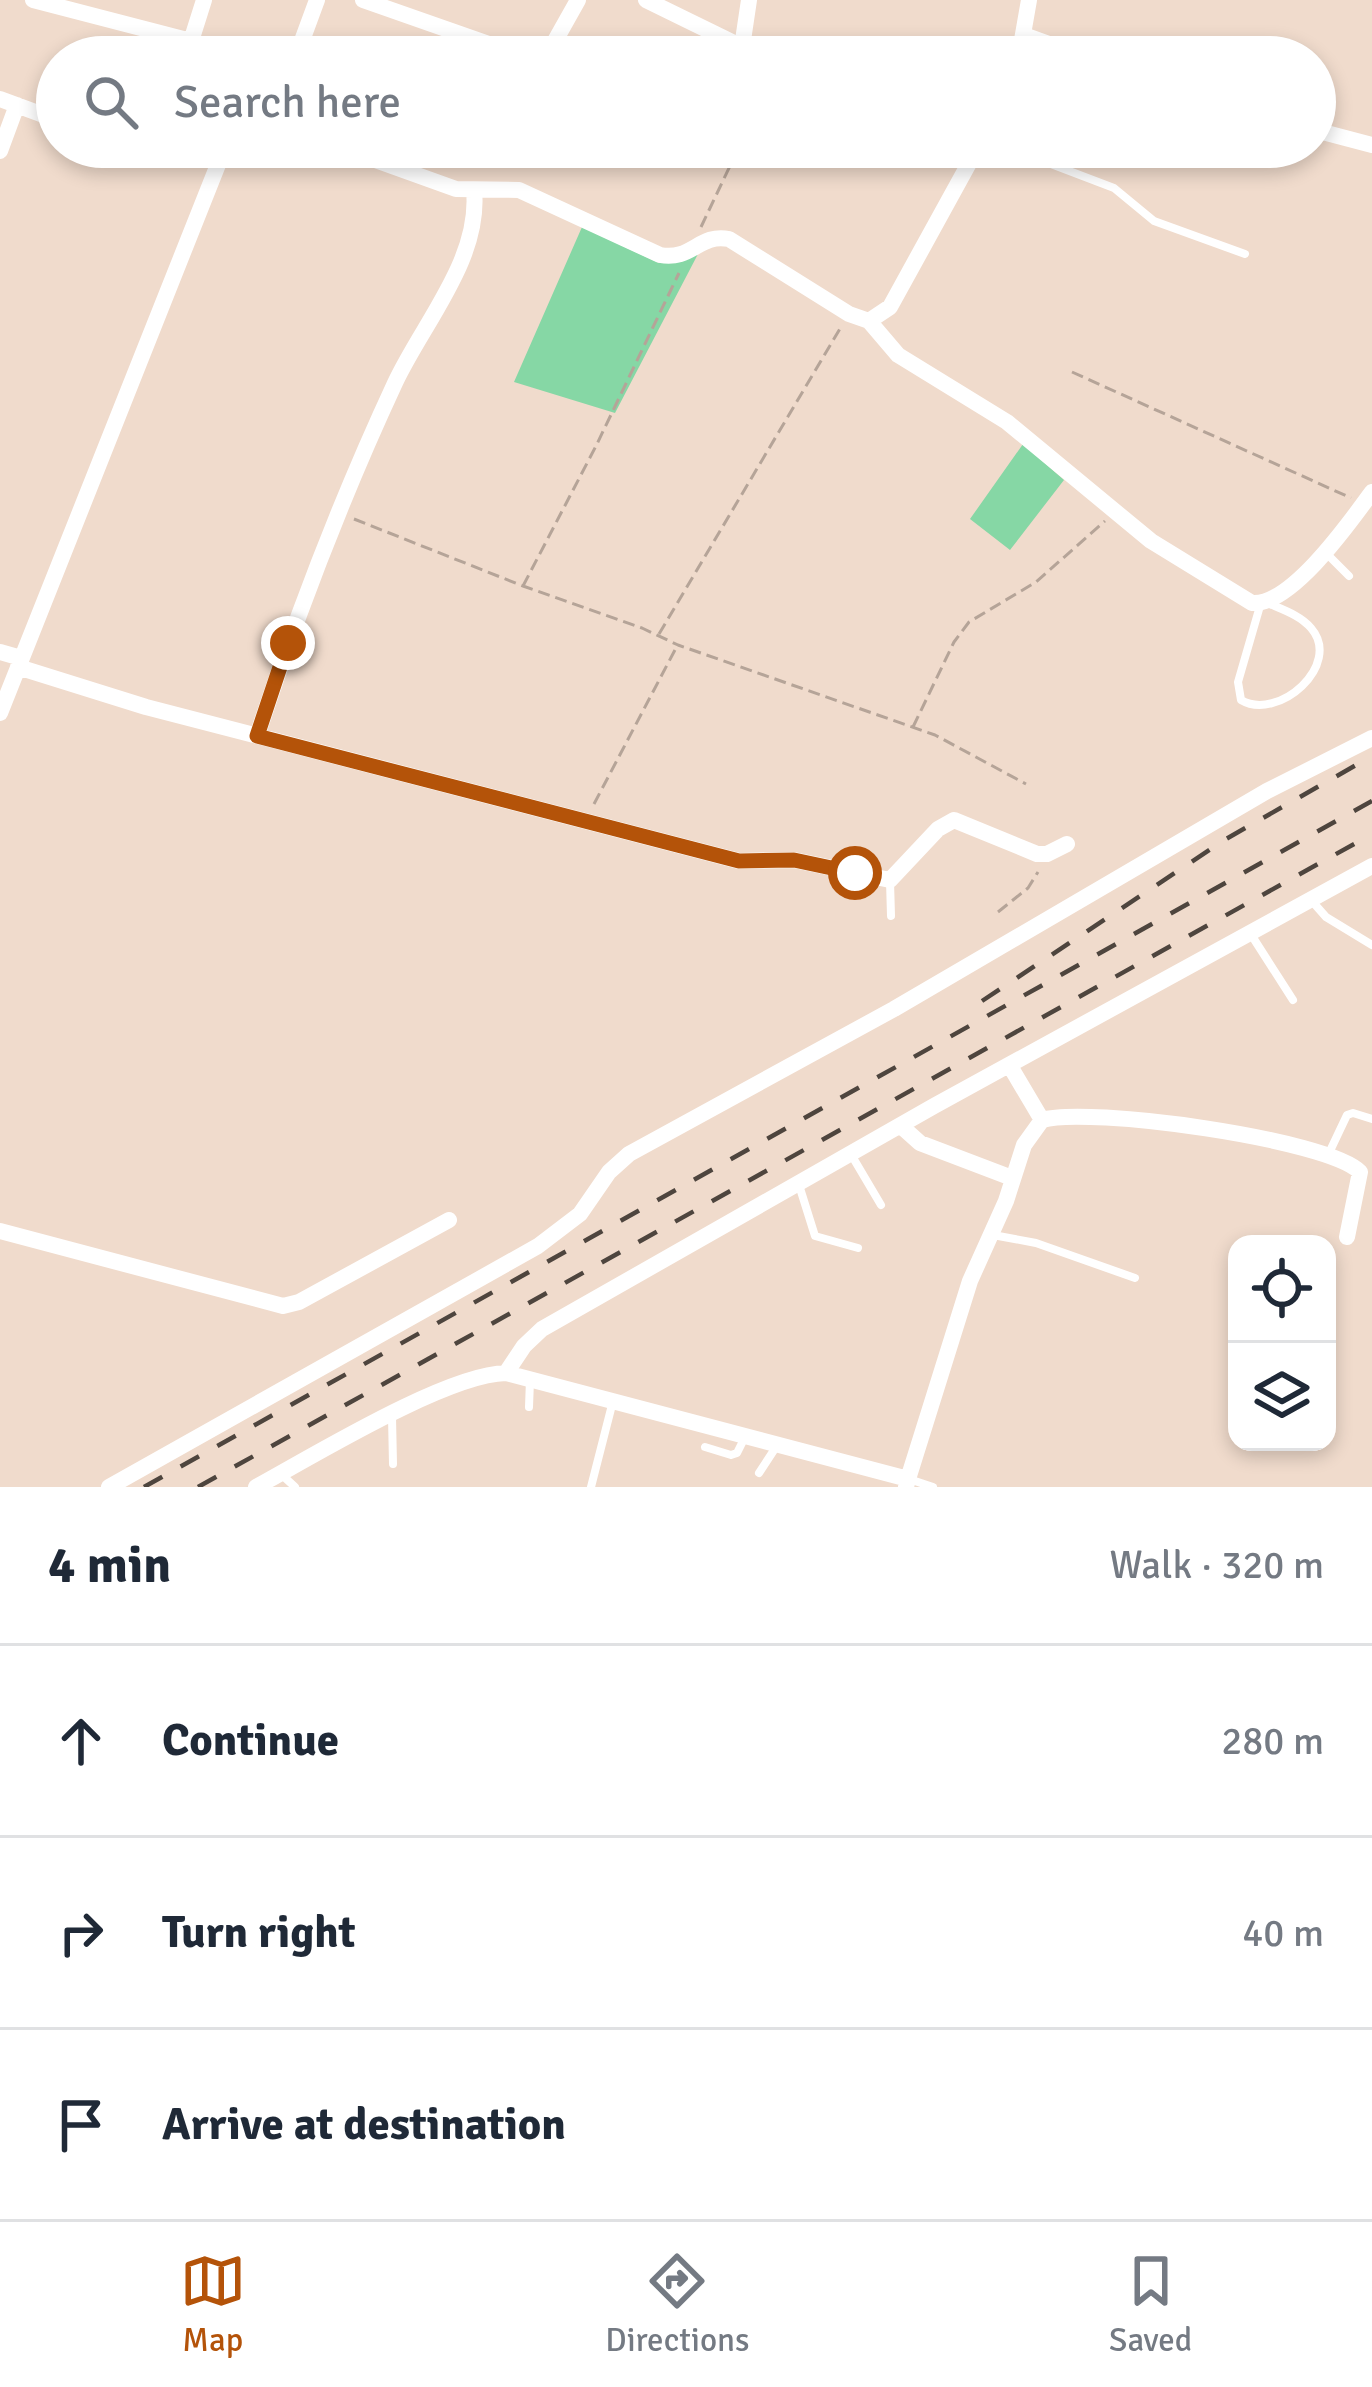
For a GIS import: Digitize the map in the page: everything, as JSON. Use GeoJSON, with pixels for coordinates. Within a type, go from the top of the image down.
{"type":"FeatureCollection","features":[{"type":"Feature","properties":{"kind":"street"},"geometry":{"type":"LineString","coordinates":[[33,0],[148,36]]}},
{"type":"Feature","properties":{"kind":"street"},"geometry":{"type":"LineString","coordinates":[[193,36],[204,0]]}},
{"type":"Feature","properties":{"kind":"street"},"geometry":{"type":"LineString","coordinates":[[304,36],[317,0]]}},
{"type":"Feature","properties":{"kind":"street"},"geometry":{"type":"LineString","coordinates":[[362,0],[466,36]]}},
{"type":"Feature","properties":{"kind":"street"},"geometry":{"type":"LineString","coordinates":[[558,36],[578,0]]}},
{"type":"Feature","properties":{"kind":"street"},"geometry":{"type":"LineString","coordinates":[[646,0],[720,36]]}},
{"type":"Feature","properties":{"kind":"street"},"geometry":{"type":"LineString","coordinates":[[743,36],[748,0]]}},
{"type":"Feature","properties":{"kind":"street"},"geometry":{"type":"LineString","coordinates":[[1024,35],[1029,0]]}},
{"type":"Feature","properties":{"kind":"street"},"geometry":{"type":"LineString","coordinates":[[0,151],[8,102]]}},
{"type":"Feature","properties":{"kind":"street"},"geometry":{"type":"LineString","coordinates":[[1336,136],[1372,145]]}},
{"type":"Feature","properties":{"kind":"street"},"geometry":{"type":"LineString","coordinates":[[0,713],[217,168]]}},
{"type":"Feature","properties":{"kind":"street"},"geometry":{"type":"LineString","coordinates":[[393,168],[435,184],[519,190],[674,257],[709,238],[729,239],[849,314],[868,321],[898,355],[1007,422],[1170,553],[1242,599],[1263,603],[1325,552],[1368,498]]}},
{"type":"Feature","properties":{"kind":"street"},"geometry":{"type":"LineString","coordinates":[[868,321],[890,307],[966,168]]}},
{"type":"Feature","properties":{"kind":"street"},"geometry":{"type":"LineString","coordinates":[[257,736],[288,643],[395,383],[463,257],[474,227],[474,190]]}},
{"type":"Feature","properties":{"kind":"street"},"geometry":{"type":"LineString","coordinates":[[0,652],[146,707],[739,861],[794,860],[890,880],[938,829],[954,820],[1046,854],[1066,844]]}},
{"type":"Feature","properties":{"kind":"street"},"geometry":{"type":"LineString","coordinates":[[109,1487],[538,1246],[580,1214],[609,1172],[629,1154],[894,1010],[1267,791],[1372,738]]}},
{"type":"Feature","properties":{"kind":"street"},"geometry":{"type":"LineString","coordinates":[[506,1373],[542,1329],[1372,866]]}},
{"type":"Feature","properties":{"kind":"street"},"geometry":{"type":"LineString","coordinates":[[1010,1066],[1042,1120]]}},
{"type":"Feature","properties":{"kind":"street"},"geometry":{"type":"LineString","coordinates":[[256,1487],[483,1373],[530,1378],[907,1483],[970,1281],[1030,1132],[1042,1120],[1066,1115],[1141,1121],[1260,1138],[1329,1155],[1360,1172],[1347,1237]]}},
{"type":"Feature","properties":{"kind":"street"},"geometry":{"type":"LineString","coordinates":[[901,1126],[920,1143],[1012,1178]]}},
{"type":"Feature","properties":{"kind":"street"},"geometry":{"type":"LineString","coordinates":[[0,1231],[284,1306],[449,1220]]}},
{"type":"Feature","properties":{"kind":"lane"},"geometry":{"type":"LineString","coordinates":[[1061,168],[1114,188],[1154,221],[1245,254]]}},
{"type":"Feature","properties":{"kind":"lane"},"geometry":{"type":"LineString","coordinates":[[1325,552],[1349,576]]}},
{"type":"Feature","properties":{"kind":"lane"},"geometry":{"type":"LineString","coordinates":[[1263,603],[1310,626],[1320,652],[1316,668],[1292,694],[1271,705],[1252,706],[1241,700],[1238,682],[1263,603]]}},
{"type":"Feature","properties":{"kind":"lane"},"geometry":{"type":"LineString","coordinates":[[890,880],[891,916]]}},
{"type":"Feature","properties":{"kind":"lane"},"geometry":{"type":"LineString","coordinates":[[1311,900],[1337,926],[1372,945]]}},
{"type":"Feature","properties":{"kind":"lane"},"geometry":{"type":"LineString","coordinates":[[1250,934],[1294,1000]]}},
{"type":"Feature","properties":{"kind":"lane"},"geometry":{"type":"LineString","coordinates":[[1329,1155],[1347,1115],[1372,1119]]}},
{"type":"Feature","properties":{"kind":"lane"},"geometry":{"type":"LineString","coordinates":[[851,1154],[881,1205]]}},
{"type":"Feature","properties":{"kind":"lane"},"geometry":{"type":"LineString","coordinates":[[799,1185],[814,1236],[858,1249]]}},
{"type":"Feature","properties":{"kind":"lane"},"geometry":{"type":"LineString","coordinates":[[992,1235],[1036,1243],[1136,1278]]}},
{"type":"Feature","properties":{"kind":"lane"},"geometry":{"type":"LineString","coordinates":[[530,1378],[530,1407]]}},
{"type":"Feature","properties":{"kind":"lane"},"geometry":{"type":"LineString","coordinates":[[591,1487],[614,1400]]}},
{"type":"Feature","properties":{"kind":"lane"},"geometry":{"type":"LineString","coordinates":[[392,1416],[393,1464]]}},
{"type":"Feature","properties":{"kind":"lane"},"geometry":{"type":"LineString","coordinates":[[705,1447],[731,1455],[746,1435]]}},
{"type":"Feature","properties":{"kind":"lane"},"geometry":{"type":"LineString","coordinates":[[759,1473],[778,1444]]}},
{"type":"Feature","properties":{"kind":"lane"},"geometry":{"type":"LineString","coordinates":[[280,1474],[295,1487]]}},
{"type":"Feature","properties":{"kind":"lane"},"geometry":{"type":"LineString","coordinates":[[907,1483],[933,1487]]}},
{"type":"Feature","properties":{"kind":"path"},"geometry":{"type":"LineString","coordinates":[[523,586],[596,446],[729,168]]}},
{"type":"Feature","properties":{"kind":"path"},"geometry":{"type":"LineString","coordinates":[[658,635],[849,314]]}},
{"type":"Feature","properties":{"kind":"path"},"geometry":{"type":"LineString","coordinates":[[1072,371],[1368,498]]}},
{"type":"Feature","properties":{"kind":"path"},"geometry":{"type":"LineString","coordinates":[[914,727],[954,642],[969,622],[1036,582],[1116,512]]}},
{"type":"Feature","properties":{"kind":"path"},"geometry":{"type":"LineString","coordinates":[[341,514],[678,645],[914,727],[1026,784]]}},
{"type":"Feature","properties":{"kind":"path"},"geometry":{"type":"LineString","coordinates":[[585,822],[678,645]]}},
{"type":"Feature","properties":{"kind":"path"},"geometry":{"type":"LineString","coordinates":[[998,912],[1028,888],[1046,854]]}},
{"type":"Feature","properties":{"kind":"green space"},"geometry":{"type":"Polygon","coordinates":[[[582,227],[659,263],[698,254],[615,413],[514,382],[582,227]]]}},
{"type":"Feature","properties":{"kind":"green space"},"geometry":{"type":"Polygon","coordinates":[[[1023,444],[1064,480],[1010,550],[970,519],[1023,444]]]}},
{"type":"Feature","properties":{"kind":"railway"},"geometry":{"type":"LineString","coordinates":[[982,1001],[1226,839],[1372,756]]}},
{"type":"Feature","properties":{"kind":"railway"},"geometry":{"type":"LineString","coordinates":[[144,1487],[1372,801]]}},
{"type":"Feature","properties":{"kind":"railway"},"geometry":{"type":"LineString","coordinates":[[198,1487],[1372,834]]}},
{"type":"Feature","properties":{"kind":"route"},"geometry":{"type":"LineString","coordinates":[[288,643],[257,736],[739,861],[794,860],[855,873]]}}]}
